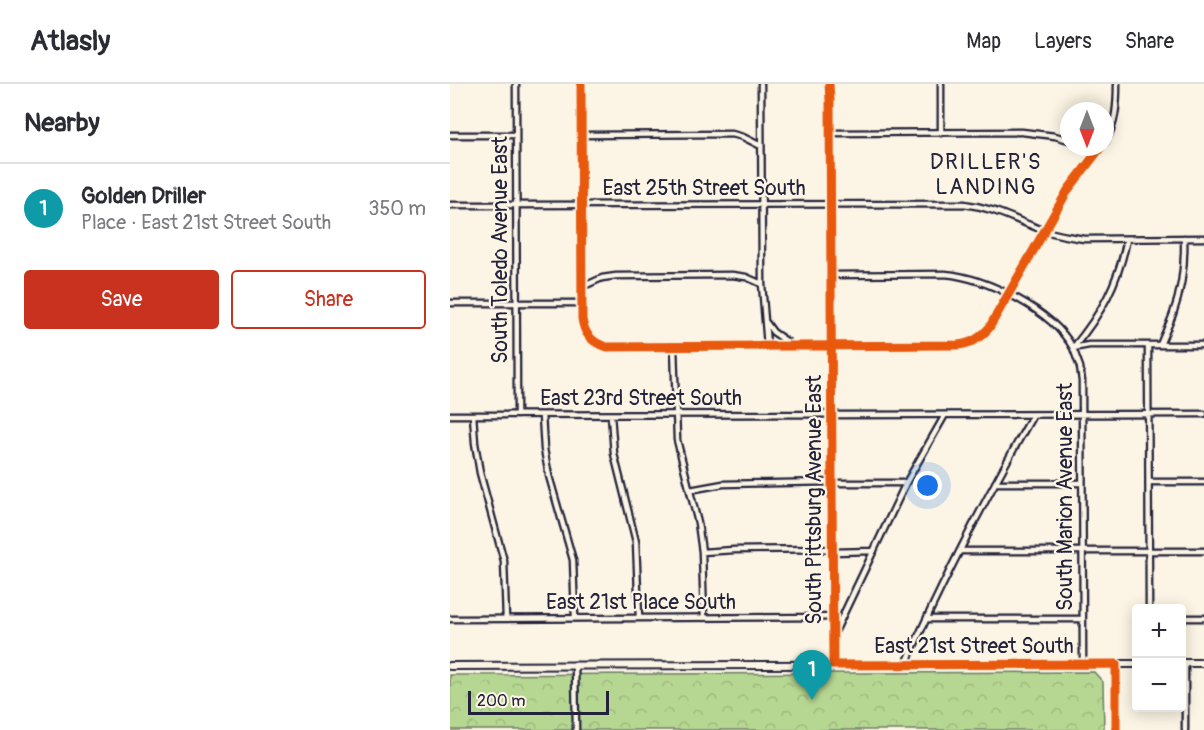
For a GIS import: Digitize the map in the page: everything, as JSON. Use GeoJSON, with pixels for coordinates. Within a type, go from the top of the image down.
{"type":"FeatureCollection","features":[{"type":"Feature","properties":{"kind":"main road"},"geometry":{"type":"LineString","coordinates":[[1186,663],[1204,663]]}},
{"type":"Feature","properties":{"kind":"main road","name":"East 21st Street South"},"geometry":{"type":"LineString","coordinates":[[450,666],[1132,664]]}},
{"type":"Feature","properties":{"kind":"street","name":"South Toledo Avenue East"},"geometry":{"type":"LineString","coordinates":[[516,84],[517,415]]}},
{"type":"Feature","properties":{"kind":"street"},"geometry":{"type":"LineString","coordinates":[[580,84],[583,328],[595,342],[607,347],[957,345],[971,343],[989,328],[1068,190],[1094,156]]}},
{"type":"Feature","properties":{"kind":"street"},"geometry":{"type":"LineString","coordinates":[[761,84],[762,284],[767,346]]}},
{"type":"Feature","properties":{"kind":"street","name":"South Pittsburg Avenue East"},"geometry":{"type":"LineString","coordinates":[[829,84],[833,665]]}},
{"type":"Feature","properties":{"kind":"street"},"geometry":{"type":"LineString","coordinates":[[941,84],[941,133]]}},
{"type":"Feature","properties":{"kind":"street"},"geometry":{"type":"LineString","coordinates":[[1114,120],[1117,84]]}},
{"type":"Feature","properties":{"kind":"street"},"geometry":{"type":"LineString","coordinates":[[830,133],[1022,132],[1060,138]]}},
{"type":"Feature","properties":{"kind":"street"},"geometry":{"type":"LineString","coordinates":[[581,135],[732,134],[761,146]]}},
{"type":"Feature","properties":{"kind":"street"},"geometry":{"type":"LineString","coordinates":[[450,135],[516,135]]}},
{"type":"Feature","properties":{"kind":"street","name":"East 25th Street South"},"geometry":{"type":"LineString","coordinates":[[450,205],[948,204],[1000,211],[1044,231],[1084,238],[1204,238]]}},
{"type":"Feature","properties":{"kind":"street"},"geometry":{"type":"LineString","coordinates":[[1074,348],[1111,293],[1123,260],[1127,238]]}},
{"type":"Feature","properties":{"kind":"street"},"geometry":{"type":"LineString","coordinates":[[1160,345],[1173,316],[1183,278],[1184,238]]}},
{"type":"Feature","properties":{"kind":"street"},"geometry":{"type":"LineString","coordinates":[[831,274],[959,276],[982,281],[1008,294],[1057,326],[1074,348]]}},
{"type":"Feature","properties":{"kind":"street"},"geometry":{"type":"LineString","coordinates":[[582,287],[602,278],[616,276],[732,275],[746,277],[762,284]]}},
{"type":"Feature","properties":{"kind":"street"},"geometry":{"type":"LineString","coordinates":[[450,303],[582,303]]}},
{"type":"Feature","properties":{"kind":"street"},"geometry":{"type":"LineString","coordinates":[[765,321],[779,337],[795,346]]}},
{"type":"Feature","properties":{"kind":"street"},"geometry":{"type":"LineString","coordinates":[[1074,348],[1089,345],[1204,345]]}},
{"type":"Feature","properties":{"kind":"street"},"geometry":{"type":"LineString","coordinates":[[1148,345],[1149,604]]}},
{"type":"Feature","properties":{"kind":"street"},"geometry":{"type":"LineString","coordinates":[[674,346],[677,440],[698,523],[702,552],[704,618]]}},
{"type":"Feature","properties":{"kind":"street","name":"South Marion Avenue East"},"geometry":{"type":"LineString","coordinates":[[1074,348],[1082,375],[1083,664]]}},
{"type":"Feature","properties":{"kind":"street","name":"East 23rd Street South"},"geometry":{"type":"LineString","coordinates":[[450,415],[1204,414]]}},
{"type":"Feature","properties":{"kind":"street"},"geometry":{"type":"LineString","coordinates":[[473,415],[479,467],[504,561],[506,619]]}},
{"type":"Feature","properties":{"kind":"street"},"geometry":{"type":"LineString","coordinates":[[542,415],[544,449],[549,476],[573,560],[575,618]]}},
{"type":"Feature","properties":{"kind":"street"},"geometry":{"type":"LineString","coordinates":[[611,415],[614,454],[636,542],[639,618]]}},
{"type":"Feature","properties":{"kind":"street"},"geometry":{"type":"LineString","coordinates":[[832,637],[906,483],[945,415]]}},
{"type":"Feature","properties":{"kind":"street"},"geometry":{"type":"LineString","coordinates":[[906,664],[960,551],[1034,415]]}},
{"type":"Feature","properties":{"kind":"street"},"geometry":{"type":"LineString","coordinates":[[1149,482],[1204,482]]}},
{"type":"Feature","properties":{"kind":"street"},"geometry":{"type":"LineString","coordinates":[[690,490],[723,484],[906,483]]}},
{"type":"Feature","properties":{"kind":"street"},"geometry":{"type":"LineString","coordinates":[[995,483],[1082,483]]}},
{"type":"Feature","properties":{"kind":"street"},"geometry":{"type":"LineString","coordinates":[[702,552],[744,549],[874,551]]}},
{"type":"Feature","properties":{"kind":"street"},"geometry":{"type":"LineString","coordinates":[[960,551],[1204,550]]}},
{"type":"Feature","properties":{"kind":"street","name":"East 21st Place South"},"geometry":{"type":"LineString","coordinates":[[450,619],[832,617]]}},
{"type":"Feature","properties":{"kind":"street"},"geometry":{"type":"LineString","coordinates":[[1186,618],[1204,618]]}},
{"type":"Feature","properties":{"kind":"street"},"geometry":{"type":"LineString","coordinates":[[927,620],[1082,619]]}},
{"type":"Feature","properties":{"kind":"street"},"geometry":{"type":"LineString","coordinates":[[1116,664],[1116,730]]}},
{"type":"Feature","properties":{"kind":"street"},"geometry":{"type":"LineString","coordinates":[[575,665],[576,730]]}},
{"type":"Feature","properties":{"kind":"street"},"geometry":{"type":"LineString","coordinates":[[1184,712],[1185,730]]}},
{"type":"Feature","properties":{"kind":"green space"},"geometry":{"type":"Polygon","coordinates":[[[1094,672],[1103,682],[1104,730],[450,730],[450,675],[1094,672]]]}},
{"type":"Feature","properties":{"kind":"cycle path"},"geometry":{"type":"LineString","coordinates":[[581,84],[582,319],[590,337],[607,347],[957,345],[971,342],[989,328],[1068,190],[1094,156]]}},
{"type":"Feature","properties":{"kind":"cycle path"},"geometry":{"type":"LineString","coordinates":[[829,84],[833,665],[1116,664],[1116,730]]}},
{"type":"Feature","properties":{"kind":"place","name":"Golden Driller"},"geometry":{"type":"Point","coordinates":[812,700]}},
{"type":"Feature","properties":{"kind":"district","name":"DRILLER'S LANDING"},"geometry":{"type":"Point","coordinates":[986,174]}}]}
